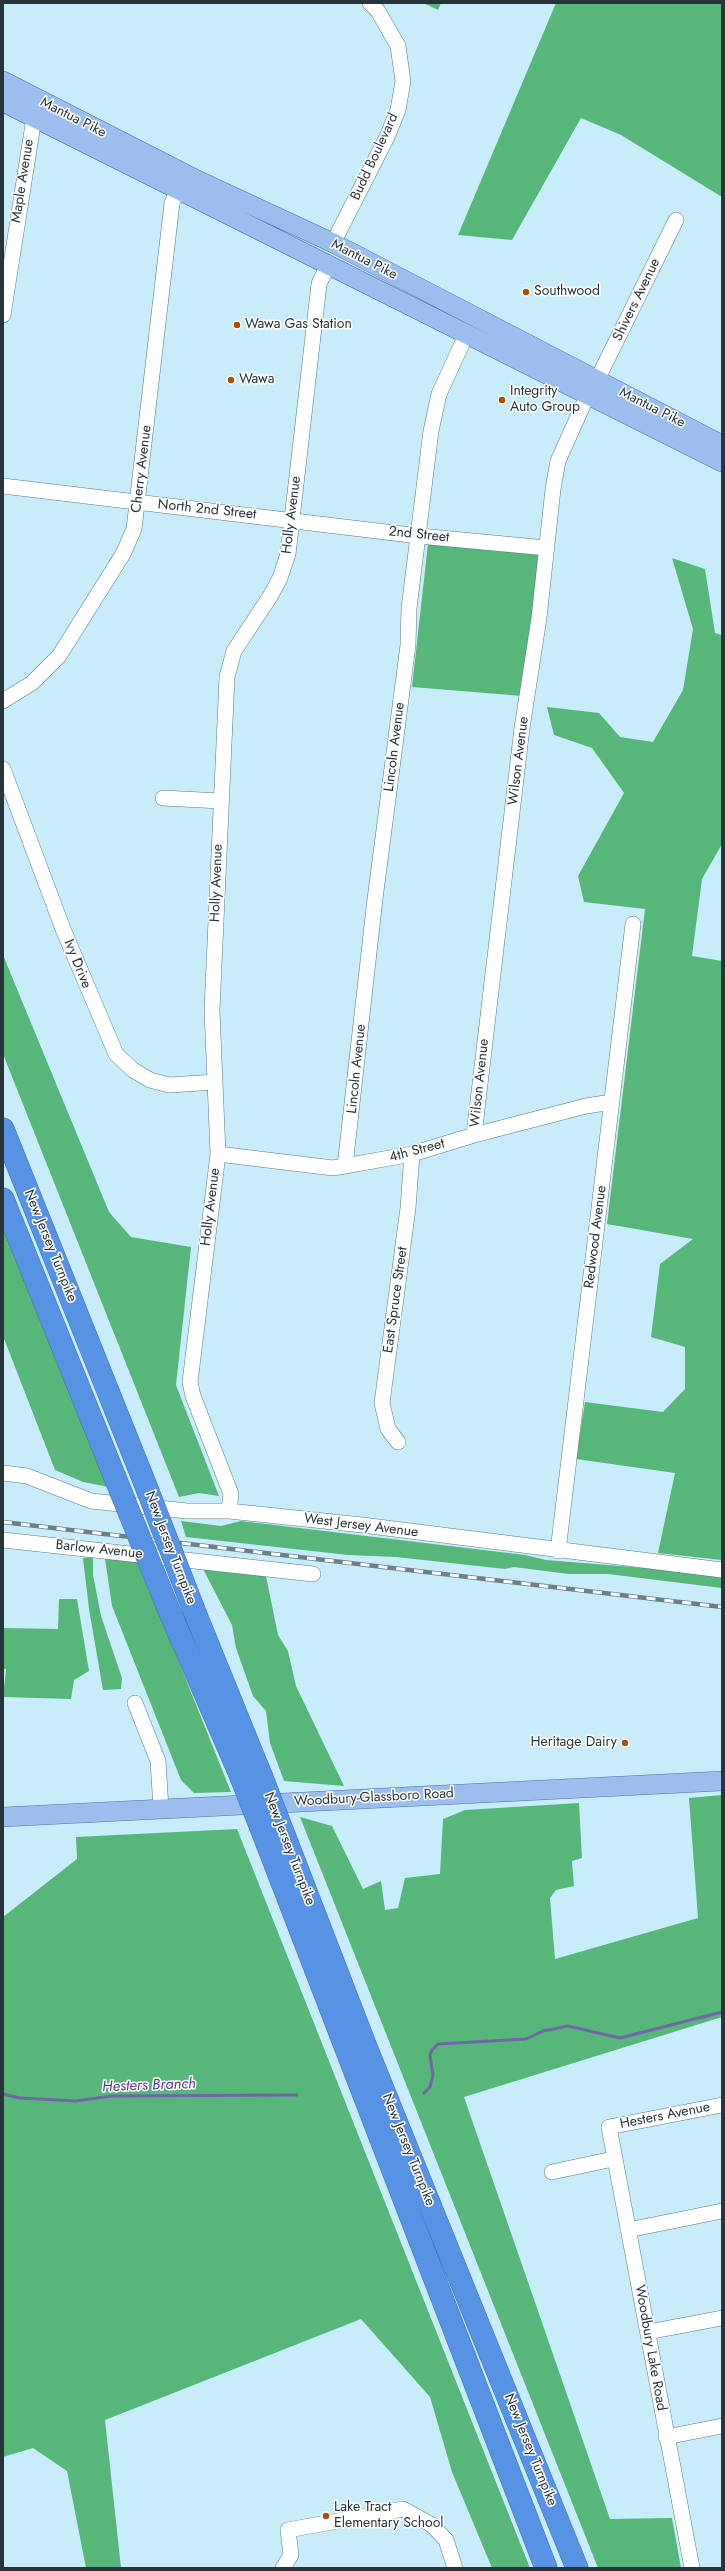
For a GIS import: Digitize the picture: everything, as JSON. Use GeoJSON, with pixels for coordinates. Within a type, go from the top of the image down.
{"type":"FeatureCollection","features":[{"type":"Feature","properties":{"kind":"highway","name":"New Jersey Turnpike"},"geometry":{"type":"LineString","coordinates":[[3,1129],[194,1610],[251,1776],[546,2568]]}},
{"type":"Feature","properties":{"kind":"highway","name":"New Jersey Turnpike"},"geometry":{"type":"LineString","coordinates":[[3,1199],[168,1608],[251,1776]]}},
{"type":"Feature","properties":{"kind":"highway","name":"New Jersey Turnpike"},"geometry":{"type":"LineString","coordinates":[[278,1846],[366,2047],[577,2568]]}},
{"type":"Feature","properties":{"kind":"main road","name":"Mantua Pike"},"geometry":{"type":"LineString","coordinates":[[3,81],[193,178],[333,243],[593,387],[669,435],[722,448]]}},
{"type":"Feature","properties":{"kind":"main road","name":"Mantua Pike"},"geometry":{"type":"LineString","coordinates":[[3,102],[467,333],[593,387],[722,448]]}},
{"type":"Feature","properties":{"kind":"main road"},"geometry":{"type":"LineString","coordinates":[[669,435],[685,452],[722,471]]}},
{"type":"Feature","properties":{"kind":"main road","name":"Woodbury-Glassboro Road"},"geometry":{"type":"LineString","coordinates":[[3,1817],[722,1781]]}},
{"type":"Feature","properties":{"kind":"street","name":"Budd Boulevard"},"geometry":{"type":"LineString","coordinates":[[333,243],[387,137],[398,110],[403,81],[398,46],[378,11],[370,3]]}},
{"type":"Feature","properties":{"kind":"street","name":"Maple Avenue"},"geometry":{"type":"LineString","coordinates":[[3,315],[34,118]]}},
{"type":"Feature","properties":{"kind":"street","name":"Cherry Avenue"},"geometry":{"type":"LineString","coordinates":[[3,701],[21,692],[41,676],[68,644],[123,554],[134,528],[172,203],[178,190]]}},
{"type":"Feature","properties":{"kind":"street","name":"Shivers Avenue"},"geometry":{"type":"LineString","coordinates":[[593,387],[676,220]]}},
{"type":"Feature","properties":{"kind":"street","name":"Holly Avenue"},"geometry":{"type":"LineString","coordinates":[[229,1511],[231,1494],[193,1396],[190,1382],[218,1154],[212,1010],[227,677],[234,651],[280,578],[288,554],[319,284],[328,265]]}},
{"type":"Feature","properties":{"kind":"street","name":"Lincoln Avenue"},"geometry":{"type":"LineString","coordinates":[[345,1166],[420,536],[431,431],[439,394],[467,333]]}},
{"type":"Feature","properties":{"kind":"street","name":"Wilson Avenue"},"geometry":{"type":"LineString","coordinates":[[474,1135],[522,728],[540,618],[552,489],[558,460],[593,387]]}},
{"type":"Feature","properties":{"kind":"street","name":"North 2nd Street"},"geometry":{"type":"LineString","coordinates":[[3,486],[138,503],[291,519]]}},
{"type":"Feature","properties":{"kind":"street","name":"2nd Street"},"geometry":{"type":"LineString","coordinates":[[291,519],[420,536],[547,548]]}},
{"type":"Feature","properties":{"kind":"street","name":"Ivy Drive"},"geometry":{"type":"LineString","coordinates":[[3,770],[63,929],[116,1054],[133,1070],[150,1080],[169,1085],[215,1082]]}},
{"type":"Feature","properties":{"kind":"street"},"geometry":{"type":"LineString","coordinates":[[163,798],[221,800]]}},
{"type":"Feature","properties":{"kind":"street","name":"Redwood Avenue"},"geometry":{"type":"LineString","coordinates":[[558,1551],[633,924]]}},
{"type":"Feature","properties":{"kind":"street","name":"4th Street"},"geometry":{"type":"LineString","coordinates":[[218,1154],[333,1168],[412,1154],[474,1135],[586,1106],[612,1102]]}},
{"type":"Feature","properties":{"kind":"street","name":"East Spruce Street"},"geometry":{"type":"LineString","coordinates":[[398,1442],[388,1429],[382,1403],[408,1208],[412,1154]]}},
{"type":"Feature","properties":{"kind":"street","name":"West Jersey Avenue"},"geometry":{"type":"LineString","coordinates":[[3,1473],[27,1476],[91,1501],[187,1511],[229,1511],[362,1525],[558,1551],[722,1570]]}},
{"type":"Feature","properties":{"kind":"street","name":"Barlow Avenue"},"geometry":{"type":"LineString","coordinates":[[3,1540],[314,1574]]}},
{"type":"Feature","properties":{"kind":"street"},"geometry":{"type":"LineString","coordinates":[[135,1703],[158,1761],[161,1808]]}},
{"type":"Feature","properties":{"kind":"street","name":"Hesters Avenue"},"geometry":{"type":"LineString","coordinates":[[608,2127],[722,2105]]}},
{"type":"Feature","properties":{"kind":"street","name":"Woodbury Lake Road"},"geometry":{"type":"LineString","coordinates":[[608,2127],[692,2568]]}},
{"type":"Feature","properties":{"kind":"street"},"geometry":{"type":"LineString","coordinates":[[552,2172],[613,2159]]}},
{"type":"Feature","properties":{"kind":"street"},"geometry":{"type":"LineString","coordinates":[[628,2230],[722,2211]]}},
{"type":"Feature","properties":{"kind":"street"},"geometry":{"type":"LineString","coordinates":[[648,2332],[722,2318]]}},
{"type":"Feature","properties":{"kind":"street"},"geometry":{"type":"LineString","coordinates":[[666,2437],[722,2426]]}},
{"type":"Feature","properties":{"kind":"street"},"geometry":{"type":"LineString","coordinates":[[283,2568],[291,2555],[288,2530],[403,2509],[432,2525],[446,2540],[455,2568]]}},
{"type":"Feature","properties":{"kind":"green space"},"geometry":{"type":"Polygon","coordinates":[[[423,3],[441,3],[438,10],[423,3]]]}},
{"type":"Feature","properties":{"kind":"green space"},"geometry":{"type":"Polygon","coordinates":[[[556,3],[722,3],[722,197],[621,135],[581,118],[512,240],[458,235],[556,3]]]}},
{"type":"Feature","properties":{"kind":"green space"},"geometry":{"type":"Polygon","coordinates":[[[428,544],[539,555],[523,696],[412,687],[428,544]]]}},
{"type":"Feature","properties":{"kind":"green space"},"geometry":{"type":"Polygon","coordinates":[[[672,558],[705,569],[715,633],[722,635],[722,844],[702,879],[692,956],[722,961],[722,1560],[658,1553],[675,1473],[576,1459],[585,1402],[663,1412],[685,1389],[685,1347],[651,1337],[660,1264],[693,1239],[607,1224],[645,909],[584,902],[578,876],[624,793],[592,748],[554,735],[547,707],[599,713],[620,737],[653,742],[683,690],[693,629],[672,558]]]}},
{"type":"Feature","properties":{"kind":"green space"},"geometry":{"type":"Polygon","coordinates":[[[3,955],[109,1212],[131,1237],[191,1247],[176,1385],[219,1496],[199,1493],[179,1497],[3,1054],[3,955]]]}},
{"type":"Feature","properties":{"kind":"green space"},"geometry":{"type":"Polygon","coordinates":[[[3,1218],[109,1487],[83,1482],[55,1470],[3,1336],[3,1218]]]}},
{"type":"Feature","properties":{"kind":"green space"},"geometry":{"type":"Polygon","coordinates":[[[181,1521],[221,1526],[241,1521],[525,1555],[546,1560],[669,1570],[722,1577],[722,1588],[608,1574],[569,1574],[514,1567],[505,1569],[396,1557],[348,1555],[186,1537],[181,1521]]]}},
{"type":"Feature","properties":{"kind":"green space"},"geometry":{"type":"Polygon","coordinates":[[[93,1557],[93,1575],[101,1616],[122,1678],[121,1689],[103,1690],[89,1609],[83,1558],[93,1557]]]}},
{"type":"Feature","properties":{"kind":"green space"},"geometry":{"type":"Polygon","coordinates":[[[105,1559],[139,1562],[231,1792],[194,1793],[181,1780],[112,1606],[105,1559]]]}},
{"type":"Feature","properties":{"kind":"green space"},"geometry":{"type":"Polygon","coordinates":[[[203,1569],[266,1576],[278,1635],[288,1651],[296,1686],[344,1786],[284,1781],[270,1743],[266,1711],[253,1696],[236,1648],[232,1625],[203,1569]]]}},
{"type":"Feature","properties":{"kind":"green space"},"geometry":{"type":"Polygon","coordinates":[[[59,1599],[77,1599],[89,1671],[74,1680],[71,1699],[3,1697],[6,1669],[3,1669],[3,1628],[58,1629],[59,1599]]]}},
{"type":"Feature","properties":{"kind":"green space"},"geometry":{"type":"Polygon","coordinates":[[[722,1795],[722,2017],[464,2097],[610,2519],[672,2518],[681,2568],[598,2568],[300,1817],[332,1826],[363,1889],[381,1881],[385,1910],[398,1908],[405,1878],[440,1874],[443,1819],[465,1810],[579,1803],[582,1858],[572,1861],[574,1886],[556,1890],[550,1898],[555,1959],[698,1918],[689,1798],[722,1795]]]}},
{"type":"Feature","properties":{"kind":"green space"},"geometry":{"type":"Polygon","coordinates":[[[237,1829],[530,2568],[492,2568],[452,2472],[430,2397],[361,2319],[105,2420],[121,2568],[86,2568],[67,2471],[33,2448],[3,2457],[3,1917],[77,1859],[76,1837],[237,1829]]]}},
{"type":"Feature","properties":{"kind":"waterway","name":"Hesters Branch"},"geometry":{"type":"LineString","coordinates":[[424,2093],[430,2087],[433,2075],[430,2055],[432,2050],[438,2044],[526,2039],[543,2031],[568,2026],[620,2038],[722,2012]]}},
{"type":"Feature","properties":{"kind":"waterway","name":"Hesters Branch"},"geometry":{"type":"LineString","coordinates":[[3,2094],[20,2098],[76,2101],[111,2096],[297,2095]]}},
{"type":"Feature","properties":{"kind":"railway"},"geometry":{"type":"LineString","coordinates":[[3,1522],[722,1607]]}},
{"type":"Feature","properties":{"kind":"place","name":"Southwood"},"geometry":{"type":"Point","coordinates":[526,292]}},
{"type":"Feature","properties":{"kind":"place","name":"Wawa Gas Station"},"geometry":{"type":"Point","coordinates":[237,325]}},
{"type":"Feature","properties":{"kind":"place","name":"Wawa"},"geometry":{"type":"Point","coordinates":[231,380]}},
{"type":"Feature","properties":{"kind":"place","name":"Integrity Auto Group"},"geometry":{"type":"Point","coordinates":[502,400]}},
{"type":"Feature","properties":{"kind":"place","name":"Heritage Dairy"},"geometry":{"type":"Point","coordinates":[625,1743]}},
{"type":"Feature","properties":{"kind":"place","name":"Lake Tract Elementary School"},"geometry":{"type":"Point","coordinates":[326,2516]}}]}
